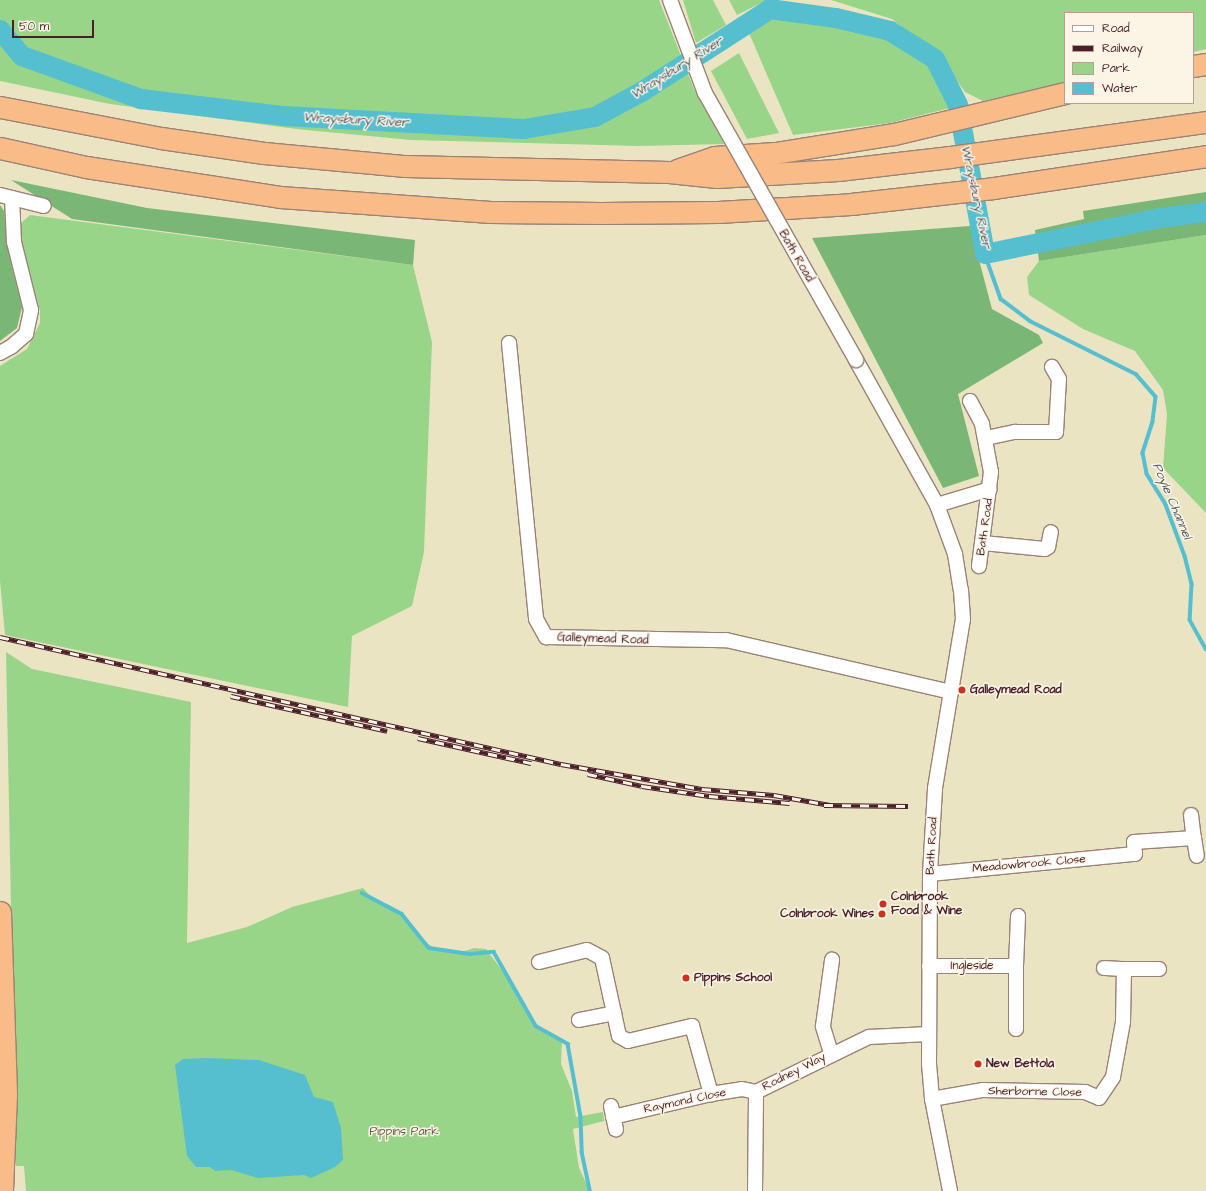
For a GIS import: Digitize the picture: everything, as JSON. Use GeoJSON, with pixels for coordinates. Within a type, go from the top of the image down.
{"type":"FeatureCollection","features":[{"type":"Feature","properties":{"kind":"highway"},"geometry":{"type":"LineString","coordinates":[[1194,66],[1206,64]]}},
{"type":"Feature","properties":{"kind":"highway"},"geometry":{"type":"LineString","coordinates":[[669,172],[714,158],[835,144],[936,124],[982,111],[1064,92]]}},
{"type":"Feature","properties":{"kind":"highway"},"geometry":{"type":"LineString","coordinates":[[0,106],[161,138],[264,153],[404,166],[669,172],[717,177],[838,170],[989,153],[1206,122]]}},
{"type":"Feature","properties":{"kind":"highway"},"geometry":{"type":"LineString","coordinates":[[0,148],[86,167],[280,197],[490,212],[718,212],[851,204],[993,188],[1206,156]]}},
{"type":"Feature","properties":{"kind":"highway"},"geometry":{"type":"LineString","coordinates":[[0,912],[6,1095],[2,1191]]}},
{"type":"Feature","properties":{"kind":"street","name":"Bath Road"},"geometry":{"type":"LineString","coordinates":[[670,0],[705,93],[937,505],[955,554],[961,590],[963,619],[935,789],[930,874],[928,1034],[932,1099],[950,1191]]}},
{"type":"Feature","properties":{"kind":"street"},"geometry":{"type":"LineString","coordinates":[[0,352],[11,347],[26,334],[31,310],[14,242],[6,196],[44,206]]}},
{"type":"Feature","properties":{"kind":"street","name":"Galleymead Road"},"geometry":{"type":"LineString","coordinates":[[509,343],[536,619],[546,637],[726,640],[951,692]]}},
{"type":"Feature","properties":{"kind":"street"},"geometry":{"type":"LineString","coordinates":[[986,438],[1015,432],[1054,433],[1058,430],[1059,379],[1052,367]]}},
{"type":"Feature","properties":{"kind":"street","name":"Bath Road"},"geometry":{"type":"LineString","coordinates":[[970,401],[986,438],[991,472],[979,566]]}},
{"type":"Feature","properties":{"kind":"street","name":"Bath Road"},"geometry":{"type":"LineString","coordinates":[[937,505],[990,489]]}},
{"type":"Feature","properties":{"kind":"street"},"geometry":{"type":"LineString","coordinates":[[983,543],[1045,549],[1048,547],[1051,532]]}},
{"type":"Feature","properties":{"kind":"street"},"geometry":{"type":"LineString","coordinates":[[1191,815],[1197,856]]}},
{"type":"Feature","properties":{"kind":"street","name":"Meadowbrook Close"},"geometry":{"type":"LineString","coordinates":[[930,874],[1129,860],[1135,854],[1134,842],[1194,838]]}},
{"type":"Feature","properties":{"kind":"street"},"geometry":{"type":"LineString","coordinates":[[1016,1030],[1018,916]]}},
{"type":"Feature","properties":{"kind":"street"},"geometry":{"type":"LineString","coordinates":[[539,962],[587,950],[594,952],[602,958],[619,1036],[628,1041],[692,1026],[712,1094]]}},
{"type":"Feature","properties":{"kind":"street"},"geometry":{"type":"LineString","coordinates":[[831,1053],[823,1026],[832,960]]}},
{"type":"Feature","properties":{"kind":"street","name":"Ingleside"},"geometry":{"type":"LineString","coordinates":[[929,966],[1016,966]]}},
{"type":"Feature","properties":{"kind":"street"},"geometry":{"type":"LineString","coordinates":[[1104,968],[1159,969]]}},
{"type":"Feature","properties":{"kind":"street","name":"Sherborne Close"},"geometry":{"type":"LineString","coordinates":[[932,1099],[983,1090],[1085,1092],[1099,1098],[1114,1077],[1124,1022],[1124,969]]}},
{"type":"Feature","properties":{"kind":"street"},"geometry":{"type":"LineString","coordinates":[[580,1020],[614,1013]]}},
{"type":"Feature","properties":{"kind":"street","name":"Rodney Way"},"geometry":{"type":"LineString","coordinates":[[755,1191],[756,1092],[831,1053],[869,1037],[928,1034]]}},
{"type":"Feature","properties":{"kind":"street","name":"Raymond Close"},"geometry":{"type":"LineString","coordinates":[[613,1117],[712,1094],[742,1089],[756,1092]]}},
{"type":"Feature","properties":{"kind":"green space"},"geometry":{"type":"Polygon","coordinates":[[[0,0],[659,0],[694,89],[724,144],[639,146],[411,140],[296,129],[110,104],[0,81],[0,0]]]}},
{"type":"Feature","properties":{"kind":"green space"},"geometry":{"type":"Polygon","coordinates":[[[683,0],[713,0],[726,25],[696,43],[683,0]]]}},
{"type":"Feature","properties":{"kind":"green space"},"geometry":{"type":"Polygon","coordinates":[[[729,0],[767,0],[737,15],[729,0]]]}},
{"type":"Feature","properties":{"kind":"green space"},"geometry":{"type":"Polygon","coordinates":[[[831,0],[1206,0],[1206,49],[1194,52],[1194,12],[1064,12],[1064,82],[983,101],[965,92],[943,61],[892,19],[831,0]]]}},
{"type":"Feature","properties":{"kind":"green space"},"geometry":{"type":"Polygon","coordinates":[[[772,16],[825,20],[889,35],[931,66],[950,108],[890,123],[793,135],[749,33],[772,16]]]}},
{"type":"Feature","properties":{"kind":"green space"},"geometry":{"type":"Polygon","coordinates":[[[739,53],[779,133],[747,139],[711,71],[739,53]]]}},
{"type":"Feature","properties":{"kind":"green space"},"geometry":{"type":"Polygon","coordinates":[[[11,180],[147,208],[415,240],[413,265],[72,219],[11,180]]]}},
{"type":"Feature","properties":{"kind":"green space"},"geometry":{"type":"Polygon","coordinates":[[[1206,192],[1206,235],[1039,261],[1035,230],[1084,219],[1083,211],[1206,192]]]}},
{"type":"Feature","properties":{"kind":"green space"},"geometry":{"type":"Polygon","coordinates":[[[0,205],[4,211],[11,264],[22,307],[17,328],[0,341],[0,205]]]}},
{"type":"Feature","properties":{"kind":"green space"},"geometry":{"type":"Polygon","coordinates":[[[30,215],[413,265],[432,342],[424,552],[412,606],[352,636],[348,707],[5,635],[0,581],[0,366],[27,349],[40,323],[40,311],[21,241],[21,223],[30,215]]]}},
{"type":"Feature","properties":{"kind":"green space"},"geometry":{"type":"Polygon","coordinates":[[[970,226],[992,309],[1039,335],[1043,343],[958,394],[979,476],[943,488],[812,238],[970,226]]]}},
{"type":"Feature","properties":{"kind":"green space"},"geometry":{"type":"Polygon","coordinates":[[[1206,235],[1206,513],[1163,468],[1167,414],[1163,390],[1135,351],[1083,329],[1029,295],[1027,277],[1039,261],[1206,235]]]}},
{"type":"Feature","properties":{"kind":"green space","name":"Pippins Park"},"geometry":{"type":"Polygon","coordinates":[[[6,652],[32,669],[191,702],[187,943],[247,927],[292,907],[363,888],[371,897],[399,912],[423,941],[433,947],[462,952],[474,948],[486,949],[510,981],[534,1025],[562,1041],[561,1064],[572,1091],[576,1117],[603,1112],[604,1121],[573,1129],[579,1168],[590,1191],[26,1191],[24,1166],[16,1166],[6,652]]]}},
{"type":"Feature","properties":{"kind":"water"},"geometry":{"type":"Polygon","coordinates":[[[207,1058],[259,1060],[305,1075],[314,1097],[333,1102],[341,1128],[343,1160],[335,1167],[311,1178],[304,1175],[258,1178],[231,1170],[215,1171],[210,1167],[196,1167],[187,1156],[175,1065],[183,1059],[207,1058]]]}},
{"type":"Feature","properties":{"kind":"waterway","name":"Wraysbury River"},"geometry":{"type":"LineString","coordinates":[[0,30],[22,56],[141,99],[283,116],[524,129],[595,117],[643,91],[770,9],[836,18],[890,31],[935,59],[958,105],[985,254],[1160,218],[1206,212]]}},
{"type":"Feature","properties":{"kind":"waterway","name":"Poyle Channel"},"geometry":{"type":"LineString","coordinates":[[985,254],[1001,299],[1030,321],[1136,374],[1156,397],[1153,422],[1143,453],[1147,474],[1166,505],[1185,556],[1192,584],[1190,620],[1206,649]]}},
{"type":"Feature","properties":{"kind":"waterway"},"geometry":{"type":"LineString","coordinates":[[362,893],[402,914],[429,948],[470,954],[494,952],[536,1026],[568,1044],[581,1117],[582,1152],[590,1191]]}},
{"type":"Feature","properties":{"kind":"railway"},"geometry":{"type":"LineString","coordinates":[[0,637],[561,764],[702,789],[774,795],[830,805]]}},
{"type":"Feature","properties":{"kind":"railway"},"geometry":{"type":"LineString","coordinates":[[231,696],[387,731]]}},
{"type":"Feature","properties":{"kind":"railway"},"geometry":{"type":"LineString","coordinates":[[418,738],[531,763]]}},
{"type":"Feature","properties":{"kind":"railway"},"geometry":{"type":"LineString","coordinates":[[588,774],[642,786],[709,796],[790,803]]}},
{"type":"Feature","properties":{"kind":"railway"},"geometry":{"type":"LineString","coordinates":[[824,805],[908,806]]}},
{"type":"Feature","properties":{"kind":"place","name":"Galleymead Road"},"geometry":{"type":"Point","coordinates":[962,690]}},
{"type":"Feature","properties":{"kind":"place","name":"Colnbrook Food & Wine"},"geometry":{"type":"Point","coordinates":[883,904]}},
{"type":"Feature","properties":{"kind":"place","name":"Colnbrook Wines"},"geometry":{"type":"Point","coordinates":[882,914]}},
{"type":"Feature","properties":{"kind":"place","name":"Pippins School"},"geometry":{"type":"Point","coordinates":[686,978]}},
{"type":"Feature","properties":{"kind":"place","name":"New Bettola"},"geometry":{"type":"Point","coordinates":[978,1064]}}]}
